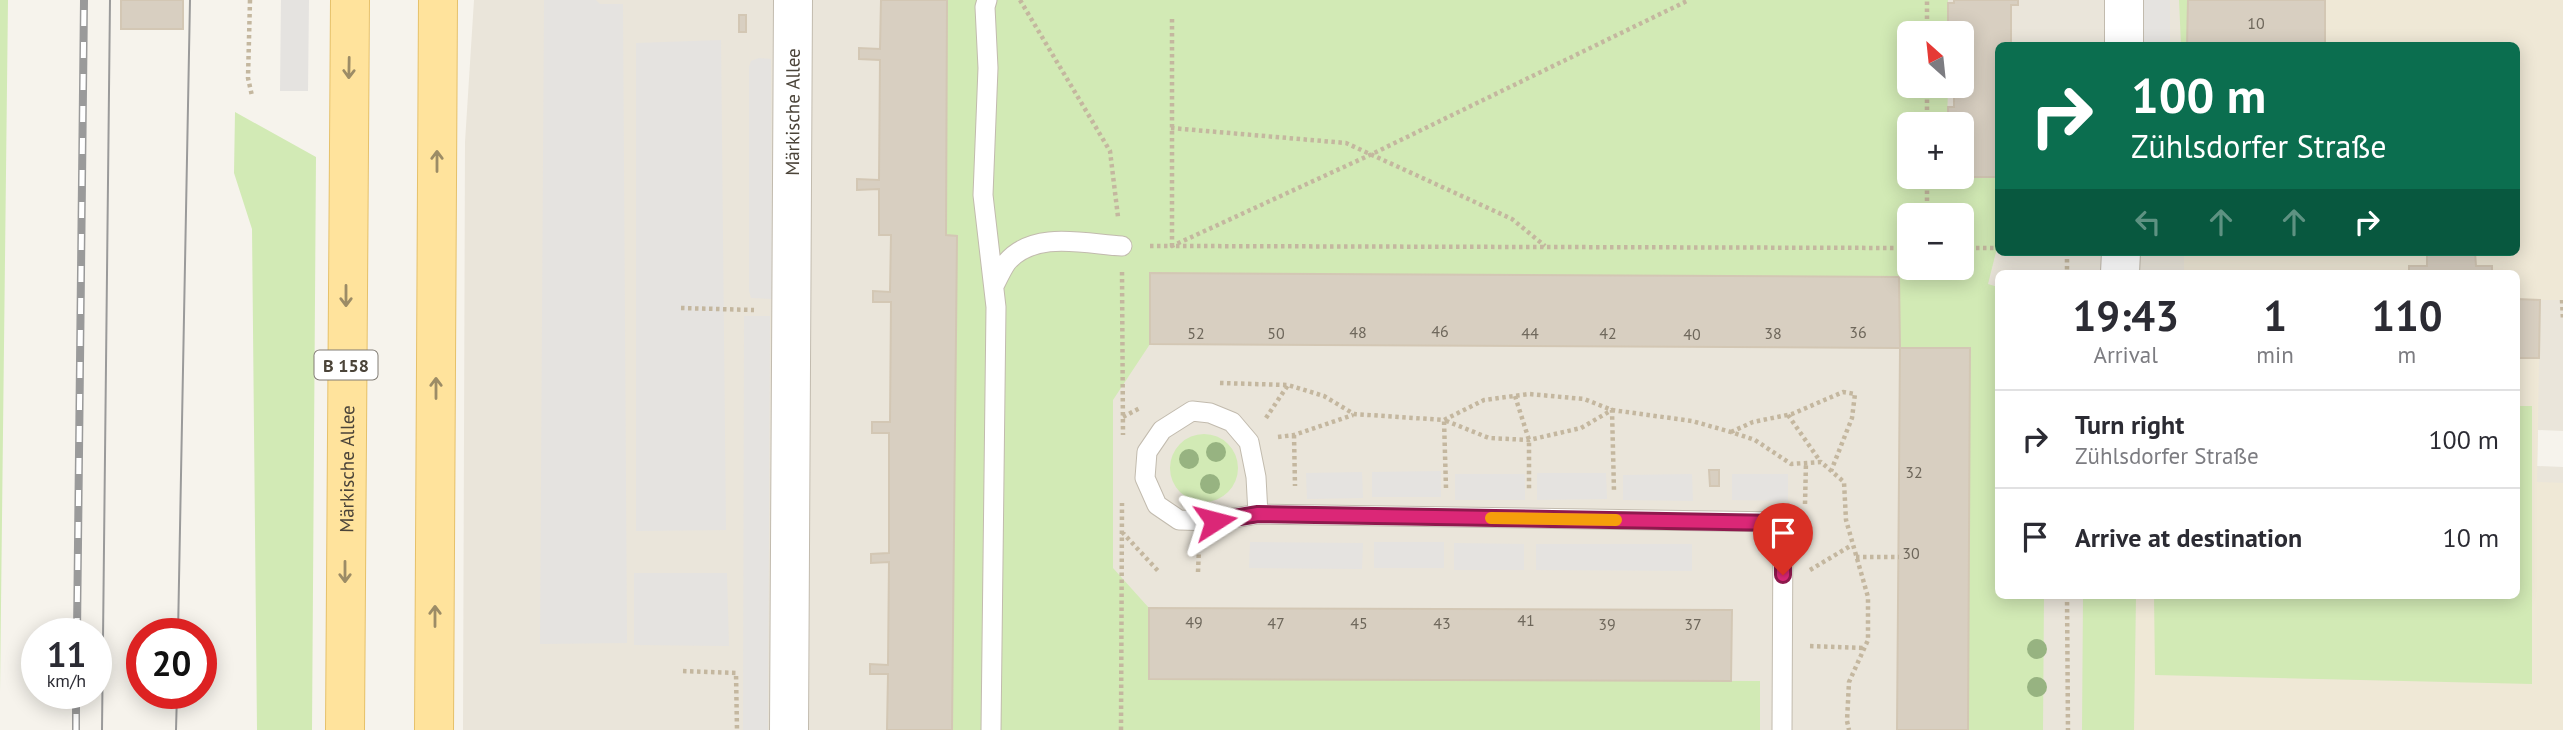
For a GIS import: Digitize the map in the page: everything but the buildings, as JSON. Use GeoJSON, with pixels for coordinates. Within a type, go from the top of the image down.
{"type":"FeatureCollection","features":[{"type":"Feature","properties":{"kind":"main road","name":"Märkische Allee"},"geometry":{"type":"LineString","coordinates":[[345,730],[350,0]]}},
{"type":"Feature","properties":{"kind":"main road"},"geometry":{"type":"LineString","coordinates":[[434,730],[438,0]]}},
{"type":"Feature","properties":{"kind":"street","name":"Märkische Allee"},"geometry":{"type":"LineString","coordinates":[[789,730],[793,0]]}},
{"type":"Feature","properties":{"kind":"street"},"geometry":{"type":"LineString","coordinates":[[2124,0],[2124,42]]}},
{"type":"Feature","properties":{"kind":"lane"},"geometry":{"type":"LineString","coordinates":[[987,0],[985,7],[988,68],[983,195],[996,320],[991,730]]}},
{"type":"Feature","properties":{"kind":"lane"},"geometry":{"type":"LineString","coordinates":[[994,286],[1008,261],[1025,247],[1048,241],[1122,246]]}},
{"type":"Feature","properties":{"kind":"lane"},"geometry":{"type":"LineString","coordinates":[[1258,514],[1256,477],[1249,442],[1232,422],[1210,413],[1192,411],[1162,430],[1147,452],[1145,478],[1157,505],[1180,520],[1215,521],[1258,514],[1296,514],[1783,523],[1782,730]]}},
{"type":"Feature","properties":{"kind":"path"},"geometry":{"type":"LineString","coordinates":[[250,0],[248,78],[252,96]]}},
{"type":"Feature","properties":{"kind":"path"},"geometry":{"type":"LineString","coordinates":[[1020,0],[1110,151],[1122,246],[1123,443]]}},
{"type":"Feature","properties":{"kind":"path"},"geometry":{"type":"LineString","coordinates":[[1172,246],[1372,154],[1689,0]]}},
{"type":"Feature","properties":{"kind":"path"},"geometry":{"type":"LineString","coordinates":[[1927,0],[1927,21]]}},
{"type":"Feature","properties":{"kind":"path"},"geometry":{"type":"LineString","coordinates":[[1172,19],[1172,246]]}},
{"type":"Feature","properties":{"kind":"path"},"geometry":{"type":"LineString","coordinates":[[1171,128],[1346,143],[1511,219],[1546,246]]}},
{"type":"Feature","properties":{"kind":"path"},"geometry":{"type":"LineString","coordinates":[[1122,246],[1897,248]]}},
{"type":"Feature","properties":{"kind":"path"},"geometry":{"type":"LineString","coordinates":[[1974,248],[1995,248]]}},
{"type":"Feature","properties":{"kind":"path"},"geometry":{"type":"LineString","coordinates":[[2562,300],[2563,320]]}},
{"type":"Feature","properties":{"kind":"path"},"geometry":{"type":"LineString","coordinates":[[681,308],[791,311]]}},
{"type":"Feature","properties":{"kind":"path"},"geometry":{"type":"LineString","coordinates":[[1207,383],[1288,384],[1324,396],[1354,414]]}},
{"type":"Feature","properties":{"kind":"path"},"geometry":{"type":"LineString","coordinates":[[1249,442],[1288,384]]}},
{"type":"Feature","properties":{"kind":"path"},"geometry":{"type":"LineString","coordinates":[[1731,432],[1753,422],[1788,415],[1843,392],[1855,394],[1852,418],[1832,471]]}},
{"type":"Feature","properties":{"kind":"path"},"geometry":{"type":"LineString","coordinates":[[1444,420],[1484,400],[1529,394],[1584,398],[1612,410],[1692,421],[1731,432],[1755,440],[1791,464],[1821,462]]}},
{"type":"Feature","properties":{"kind":"path"},"geometry":{"type":"LineString","coordinates":[[1515,396],[1529,440],[1529,518]]}},
{"type":"Feature","properties":{"kind":"path"},"geometry":{"type":"LineString","coordinates":[[1123,417],[1144,406]]}},
{"type":"Feature","properties":{"kind":"path"},"geometry":{"type":"LineString","coordinates":[[1249,442],[1294,435],[1354,414],[1444,420],[1489,438],[1529,440],[1581,428],[1612,410]]}},
{"type":"Feature","properties":{"kind":"path"},"geometry":{"type":"LineString","coordinates":[[1612,410],[1615,520]]}},
{"type":"Feature","properties":{"kind":"path"},"geometry":{"type":"LineString","coordinates":[[1788,415],[1821,462],[1844,482],[1846,520],[1868,597],[1868,640],[1849,682],[1849,730]]}},
{"type":"Feature","properties":{"kind":"path"},"geometry":{"type":"LineString","coordinates":[[1444,420],[1446,517]]}},
{"type":"Feature","properties":{"kind":"path"},"geometry":{"type":"LineString","coordinates":[[1294,435],[1296,514]]}},
{"type":"Feature","properties":{"kind":"path"},"geometry":{"type":"LineString","coordinates":[[1783,523],[1806,503],[1805,463]]}},
{"type":"Feature","properties":{"kind":"path"},"geometry":{"type":"LineString","coordinates":[[1121,730],[1122,494]]}},
{"type":"Feature","properties":{"kind":"path"},"geometry":{"type":"LineString","coordinates":[[1122,532],[1159,572]]}},
{"type":"Feature","properties":{"kind":"path"},"geometry":{"type":"LineString","coordinates":[[1783,575],[1814,569],[1853,545]]}},
{"type":"Feature","properties":{"kind":"path"},"geometry":{"type":"LineString","coordinates":[[1856,556],[1899,557]]}},
{"type":"Feature","properties":{"kind":"path"},"geometry":{"type":"LineString","coordinates":[[2067,599],[2068,730]]}},
{"type":"Feature","properties":{"kind":"path"},"geometry":{"type":"LineString","coordinates":[[1782,645],[1865,648]]}},
{"type":"Feature","properties":{"kind":"path"},"geometry":{"type":"LineString","coordinates":[[683,671],[736,673],[737,730]]}},
{"type":"Feature","properties":{"kind":"shaded area"},"geometry":{"type":"Polygon","coordinates":[[[281,0],[309,0],[308,91],[280,91],[281,0]]]}},
{"type":"Feature","properties":{"kind":"shaded area"},"geometry":{"type":"Polygon","coordinates":[[[474,0],[2563,0],[2563,431],[2538,430],[2537,466],[2563,467],[2563,730],[463,730],[465,142],[474,0]]]}},
{"type":"Feature","properties":{"kind":"shaded area"},"geometry":{"type":"Polygon","coordinates":[[[544,0],[596,0],[600,4],[623,4],[627,643],[540,644],[544,0]]]}},
{"type":"Feature","properties":{"kind":"shaded area"},"geometry":{"type":"Polygon","coordinates":[[[2142,0],[2170,0],[2170,42],[2141,42],[2142,0]]]}},
{"type":"Feature","properties":{"kind":"shaded area"},"geometry":{"type":"Polygon","coordinates":[[[2188,0],[2563,0],[2563,300],[2540,300],[2537,482],[2563,483],[2563,730],[2134,730],[2136,599],[2520,599],[2520,270],[2184,270],[2184,256],[2520,256],[2520,42],[2187,42],[2188,0]]]}},
{"type":"Feature","properties":{"kind":"shaded area"},"geometry":{"type":"Polygon","coordinates":[[[721,40],[726,530],[636,531],[636,43],[721,40]]]}},
{"type":"Feature","properties":{"kind":"shaded area"},"geometry":{"type":"Polygon","coordinates":[[[759,58],[771,59],[772,299],[751,298],[749,291],[749,67],[751,61],[759,58]]]}},
{"type":"Feature","properties":{"kind":"shaded area"},"geometry":{"type":"Polygon","coordinates":[[[744,316],[770,316],[768,730],[743,730],[744,316]]]}},
{"type":"Feature","properties":{"kind":"shaded area"},"geometry":{"type":"Polygon","coordinates":[[[1441,471],[1441,497],[1372,497],[1372,472],[1441,471]]]}},
{"type":"Feature","properties":{"kind":"shaded area"},"geometry":{"type":"Polygon","coordinates":[[[1362,472],[1363,498],[1307,499],[1306,473],[1362,472]]]}},
{"type":"Feature","properties":{"kind":"shaded area"},"geometry":{"type":"Polygon","coordinates":[[[1537,473],[1606,473],[1607,499],[1537,500],[1537,473]]]}},
{"type":"Feature","properties":{"kind":"shaded area"},"geometry":{"type":"Polygon","coordinates":[[[1455,474],[1525,474],[1525,500],[1455,500],[1455,474]]]}},
{"type":"Feature","properties":{"kind":"shaded area"},"geometry":{"type":"Polygon","coordinates":[[[1692,474],[1693,501],[1623,500],[1623,475],[1692,474]]]}},
{"type":"Feature","properties":{"kind":"shaded area"},"geometry":{"type":"Polygon","coordinates":[[[1732,474],[1788,474],[1788,501],[1732,500],[1732,474]]]}},
{"type":"Feature","properties":{"kind":"shaded area"},"geometry":{"type":"Polygon","coordinates":[[[1250,542],[1363,543],[1362,569],[1249,568],[1250,542]]]}},
{"type":"Feature","properties":{"kind":"shaded area"},"geometry":{"type":"Polygon","coordinates":[[[1374,542],[1444,542],[1444,568],[1374,568],[1374,542]]]}},
{"type":"Feature","properties":{"kind":"shaded area"},"geometry":{"type":"Polygon","coordinates":[[[1454,543],[1524,544],[1524,570],[1454,570],[1454,543]]]}},
{"type":"Feature","properties":{"kind":"shaded area"},"geometry":{"type":"Polygon","coordinates":[[[1536,544],[1692,544],[1692,571],[1536,570],[1536,544]]]}},
{"type":"Feature","properties":{"kind":"shaded area"},"geometry":{"type":"Polygon","coordinates":[[[634,573],[727,573],[729,646],[634,645],[634,573]]]}},
{"type":"Feature","properties":{"kind":"green space"},"geometry":{"type":"Polygon","coordinates":[[[0,0],[8,0],[0,692],[0,0]]]}},
{"type":"Feature","properties":{"kind":"green space"},"geometry":{"type":"Polygon","coordinates":[[[947,0],[1948,0],[1948,21],[1897,21],[1897,98],[1948,98],[1947,112],[1897,112],[1897,189],[1974,189],[1974,177],[1995,177],[1995,256],[1988,284],[1995,286],[1995,599],[2044,599],[2043,730],[1968,730],[1970,348],[1900,348],[1899,280],[1974,280],[1974,203],[1897,203],[1897,277],[1151,273],[1150,344],[1113,400],[1113,568],[1149,608],[1149,679],[1760,681],[1760,730],[952,730],[957,237],[946,235],[947,0]]]}},
{"type":"Feature","properties":{"kind":"green space"},"geometry":{"type":"Polygon","coordinates":[[[2179,0],[2188,0],[2187,42],[2181,42],[2179,0]]]}},
{"type":"Feature","properties":{"kind":"green space"},"geometry":{"type":"Polygon","coordinates":[[[235,112],[316,157],[312,730],[257,730],[252,229],[234,173],[235,112]]]}},
{"type":"Feature","properties":{"kind":"green space"},"geometry":{"type":"Polygon","coordinates":[[[2520,406],[2532,406],[2532,684],[2155,675],[2154,599],[2520,599],[2520,406]]]}},
{"type":"Feature","properties":{"kind":"green space"},"geometry":{"type":"Polygon","coordinates":[[[1204,434],[1217,437],[1228,444],[1235,455],[1238,468],[1235,481],[1228,492],[1217,499],[1204,502],[1191,499],[1180,492],[1173,481],[1170,468],[1173,455],[1180,444],[1191,437],[1204,434]]]}},
{"type":"Feature","properties":{"kind":"green space"},"geometry":{"type":"Polygon","coordinates":[[[2083,599],[2136,599],[2134,730],[2082,730],[2083,599]]]}},
{"type":"Feature","properties":{"kind":"tram line"},"geometry":{"type":"LineString","coordinates":[[102,730],[110,0]]}},
{"type":"Feature","properties":{"kind":"tram line"},"geometry":{"type":"LineString","coordinates":[[178,618],[190,0]]}},
{"type":"Feature","properties":{"kind":"tram line"},"geometry":{"type":"LineString","coordinates":[[176,730],[177,709]]}},
{"type":"Feature","properties":{"kind":"railway"},"geometry":{"type":"LineString","coordinates":[[77,618],[84,0]]}},
{"type":"Feature","properties":{"kind":"railway"},"geometry":{"type":"LineString","coordinates":[[76,709],[76,730]]}},
{"type":"Feature","properties":{"kind":"slow traffic"},"geometry":{"type":"LineString","coordinates":[[1491,518],[1616,520]]}},
{"type":"Feature","properties":{"kind":"route"},"geometry":{"type":"LineString","coordinates":[[1215,521],[1258,514],[1783,523],[1783,575]]}}]}
